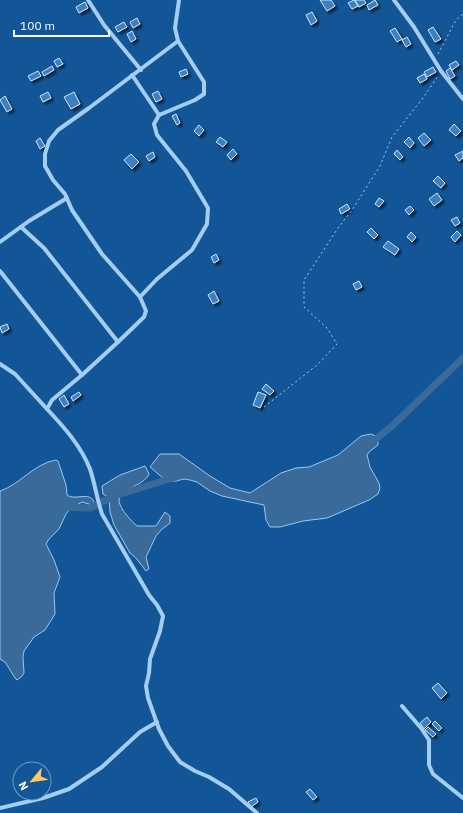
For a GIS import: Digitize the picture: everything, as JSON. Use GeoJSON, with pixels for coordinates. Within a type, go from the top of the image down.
{"type":"FeatureCollection","features":[{"type":"Feature","properties":{"kind":"street"},"geometry":{"type":"LineString","coordinates":[[88,0],[104,25],[141,70]]}},
{"type":"Feature","properties":{"kind":"street"},"geometry":{"type":"LineString","coordinates":[[140,297],[157,279],[192,250],[207,224],[208,208],[186,171],[157,135],[154,124],[159,115],[195,100],[204,94],[204,82],[178,41],[175,28],[178,0]]}},
{"type":"Feature","properties":{"kind":"street"},"geometry":{"type":"LineString","coordinates":[[394,0],[414,27],[441,71],[463,99]]}},
{"type":"Feature","properties":{"kind":"street"},"geometry":{"type":"LineString","coordinates":[[47,409],[52,400],[118,342],[144,317],[146,311],[140,297],[102,254],[72,210],[67,198],[45,166],[45,154],[49,141],[58,130],[132,75],[141,70],[178,41]]}},
{"type":"Feature","properties":{"kind":"street"},"geometry":{"type":"LineString","coordinates":[[132,75],[159,115]]}},
{"type":"Feature","properties":{"kind":"street"},"geometry":{"type":"LineString","coordinates":[[0,242],[67,198]]}},
{"type":"Feature","properties":{"kind":"street"},"geometry":{"type":"LineString","coordinates":[[21,227],[44,248],[118,342]]}},
{"type":"Feature","properties":{"kind":"street"},"geometry":{"type":"LineString","coordinates":[[0,270],[82,375]]}},
{"type":"Feature","properties":{"kind":"street"},"geometry":{"type":"LineString","coordinates":[[0,364],[16,374],[68,432],[79,448],[89,468],[102,514],[149,596],[157,605],[163,616],[150,659],[146,686],[148,698],[168,746],[180,762],[209,777],[229,790],[256,813]]}},
{"type":"Feature","properties":{"kind":"street"},"geometry":{"type":"LineString","coordinates":[[402,706],[429,740],[429,765],[433,774],[463,798]]}},
{"type":"Feature","properties":{"kind":"street"},"geometry":{"type":"LineString","coordinates":[[0,808],[43,798],[69,789],[102,767],[140,732],[157,722]]}},
{"type":"Feature","properties":{"kind":"path"},"geometry":{"type":"LineString","coordinates":[[435,60],[456,20],[463,14]]}},
{"type":"Feature","properties":{"kind":"path"},"geometry":{"type":"LineString","coordinates":[[264,407],[317,364],[337,344],[327,328],[304,307],[304,280],[376,172],[392,137],[423,98],[441,71]]}},
{"type":"Feature","properties":{"kind":"water"},"geometry":{"type":"Polygon","coordinates":[[[371,434],[378,437],[378,445],[367,455],[370,467],[379,483],[380,488],[378,494],[369,500],[327,518],[303,521],[280,527],[270,527],[266,520],[264,505],[222,496],[210,491],[197,482],[190,480],[184,479],[170,481],[164,479],[150,467],[160,454],[179,454],[230,488],[250,493],[281,473],[296,468],[309,467],[338,455],[361,436],[371,434]]]}},
{"type":"Feature","properties":{"kind":"water"},"geometry":{"type":"Polygon","coordinates":[[[56,460],[58,461],[66,485],[67,495],[70,497],[89,497],[94,502],[92,505],[82,502],[70,509],[59,529],[46,544],[60,577],[54,593],[55,614],[45,630],[34,637],[24,651],[24,673],[17,680],[5,662],[0,659],[0,491],[14,484],[40,466],[56,460]]]}},
{"type":"Feature","properties":{"kind":"water"},"geometry":{"type":"Polygon","coordinates":[[[145,466],[149,474],[147,477],[140,483],[120,494],[119,501],[129,518],[137,526],[156,526],[165,512],[170,516],[170,523],[156,536],[146,557],[149,569],[146,571],[130,553],[114,525],[110,512],[109,498],[103,494],[102,486],[120,475],[145,466]]]}},
{"type":"Feature","properties":{"kind":"building"},"geometry":{"type":"Polygon","coordinates":[[[320,0],[331,0],[335,6],[327,11],[320,0]]]}},
{"type":"Feature","properties":{"kind":"building"},"geometry":{"type":"Polygon","coordinates":[[[354,0],[358,6],[352,9],[348,3],[354,0]]]}},
{"type":"Feature","properties":{"kind":"building"},"geometry":{"type":"Polygon","coordinates":[[[355,0],[364,0],[366,3],[359,7],[355,0]]]}},
{"type":"Feature","properties":{"kind":"building"},"geometry":{"type":"Polygon","coordinates":[[[375,0],[378,5],[369,10],[367,5],[375,0]]]}},
{"type":"Feature","properties":{"kind":"building"},"geometry":{"type":"Polygon","coordinates":[[[85,2],[88,8],[79,13],[76,7],[85,2]]]}},
{"type":"Feature","properties":{"kind":"building"},"geometry":{"type":"Polygon","coordinates":[[[312,12],[317,21],[311,25],[306,15],[312,12]]]}},
{"type":"Feature","properties":{"kind":"building"},"geometry":{"type":"Polygon","coordinates":[[[137,18],[140,24],[133,28],[130,22],[137,18]]]}},
{"type":"Feature","properties":{"kind":"building"},"geometry":{"type":"Polygon","coordinates":[[[124,22],[127,27],[118,32],[115,27],[124,22]]]}},
{"type":"Feature","properties":{"kind":"building"},"geometry":{"type":"Polygon","coordinates":[[[433,27],[441,39],[435,42],[428,30],[433,27]]]}},
{"type":"Feature","properties":{"kind":"building"},"geometry":{"type":"Polygon","coordinates":[[[395,28],[402,39],[397,42],[390,31],[395,28]]]}},
{"type":"Feature","properties":{"kind":"building"},"geometry":{"type":"Polygon","coordinates":[[[132,31],[136,39],[131,42],[127,34],[132,31]]]}},
{"type":"Feature","properties":{"kind":"building"},"geometry":{"type":"Polygon","coordinates":[[[407,37],[411,44],[406,47],[402,40],[407,37]]]}},
{"type":"Feature","properties":{"kind":"building"},"geometry":{"type":"Polygon","coordinates":[[[59,58],[63,64],[57,67],[54,61],[59,58]]]}},
{"type":"Feature","properties":{"kind":"building"},"geometry":{"type":"Polygon","coordinates":[[[456,61],[459,65],[452,70],[449,65],[456,61]]]}},
{"type":"Feature","properties":{"kind":"building"},"geometry":{"type":"Polygon","coordinates":[[[52,66],[54,70],[44,76],[42,72],[52,66]]]}},
{"type":"Feature","properties":{"kind":"building"},"geometry":{"type":"Polygon","coordinates":[[[433,67],[436,72],[427,77],[424,72],[433,67]]]}},
{"type":"Feature","properties":{"kind":"building"},"geometry":{"type":"Polygon","coordinates":[[[450,68],[455,76],[450,79],[446,71],[450,68]]]}},
{"type":"Feature","properties":{"kind":"building"},"geometry":{"type":"Polygon","coordinates":[[[186,69],[188,74],[181,77],[179,72],[186,69]]]}},
{"type":"Feature","properties":{"kind":"building"},"geometry":{"type":"Polygon","coordinates":[[[38,71],[41,76],[31,81],[28,76],[38,71]]]}},
{"type":"Feature","properties":{"kind":"building"},"geometry":{"type":"Polygon","coordinates":[[[424,74],[427,79],[420,83],[417,78],[424,74]]]}},
{"type":"Feature","properties":{"kind":"building"},"geometry":{"type":"Polygon","coordinates":[[[158,91],[162,99],[156,102],[152,94],[158,91]]]}},
{"type":"Feature","properties":{"kind":"building"},"geometry":{"type":"Polygon","coordinates":[[[48,92],[51,98],[43,102],[40,96],[48,92]]]}},
{"type":"Feature","properties":{"kind":"building"},"geometry":{"type":"Polygon","coordinates":[[[74,92],[80,104],[71,109],[64,97],[74,92]]]}},
{"type":"Feature","properties":{"kind":"building"},"geometry":{"type":"Polygon","coordinates":[[[5,96],[12,109],[7,112],[0,100],[5,96]]]}},
{"type":"Feature","properties":{"kind":"building"},"geometry":{"type":"Polygon","coordinates":[[[176,114],[180,123],[177,125],[172,116],[176,114]]]}},
{"type":"Feature","properties":{"kind":"building"},"geometry":{"type":"Polygon","coordinates":[[[454,124],[461,131],[456,136],[449,130],[454,124]]]}},
{"type":"Feature","properties":{"kind":"building"},"geometry":{"type":"Polygon","coordinates":[[[199,125],[204,130],[199,136],[194,131],[199,125]]]}},
{"type":"Feature","properties":{"kind":"building"},"geometry":{"type":"Polygon","coordinates":[[[424,133],[431,140],[424,146],[418,138],[424,133]]]}},
{"type":"Feature","properties":{"kind":"building"},"geometry":{"type":"Polygon","coordinates":[[[220,137],[227,142],[223,147],[216,142],[220,137]]]}},
{"type":"Feature","properties":{"kind":"building"},"geometry":{"type":"Polygon","coordinates":[[[409,137],[414,143],[410,148],[404,142],[409,137]]]}},
{"type":"Feature","properties":{"kind":"building"},"geometry":{"type":"Polygon","coordinates":[[[40,138],[45,146],[40,149],[36,141],[40,138]]]}},
{"type":"Feature","properties":{"kind":"building"},"geometry":{"type":"Polygon","coordinates":[[[233,149],[237,154],[231,160],[227,155],[233,149]]]}},
{"type":"Feature","properties":{"kind":"building"},"geometry":{"type":"Polygon","coordinates":[[[397,150],[403,157],[400,160],[394,154],[397,150]]]}},
{"type":"Feature","properties":{"kind":"building"},"geometry":{"type":"Polygon","coordinates":[[[463,151],[463,158],[459,161],[455,155],[463,151]]]}},
{"type":"Feature","properties":{"kind":"building"},"geometry":{"type":"Polygon","coordinates":[[[153,152],[155,157],[149,161],[146,156],[153,152]]]}},
{"type":"Feature","properties":{"kind":"building"},"geometry":{"type":"Polygon","coordinates":[[[131,154],[139,162],[132,169],[124,160],[131,154]]]}},
{"type":"Feature","properties":{"kind":"building"},"geometry":{"type":"Polygon","coordinates":[[[438,176],[445,183],[441,188],[433,181],[438,176]]]}},
{"type":"Feature","properties":{"kind":"building"},"geometry":{"type":"Polygon","coordinates":[[[437,193],[442,200],[434,206],[429,199],[437,193]]]}},
{"type":"Feature","properties":{"kind":"building"},"geometry":{"type":"Polygon","coordinates":[[[379,198],[384,201],[379,207],[375,204],[379,198]]]}},
{"type":"Feature","properties":{"kind":"building"},"geometry":{"type":"Polygon","coordinates":[[[347,204],[350,209],[341,214],[339,209],[347,204]]]}},
{"type":"Feature","properties":{"kind":"building"},"geometry":{"type":"Polygon","coordinates":[[[410,206],[414,210],[409,215],[405,210],[410,206]]]}},
{"type":"Feature","properties":{"kind":"building"},"geometry":{"type":"Polygon","coordinates":[[[457,217],[460,223],[455,226],[451,220],[457,217]]]}},
{"type":"Feature","properties":{"kind":"building"},"geometry":{"type":"Polygon","coordinates":[[[371,228],[378,235],[374,239],[367,232],[371,228]]]}},
{"type":"Feature","properties":{"kind":"building"},"geometry":{"type":"Polygon","coordinates":[[[457,231],[461,235],[455,242],[451,237],[457,231]]]}},
{"type":"Feature","properties":{"kind":"building"},"geometry":{"type":"Polygon","coordinates":[[[411,232],[416,237],[412,242],[407,237],[411,232]]]}},
{"type":"Feature","properties":{"kind":"building"},"geometry":{"type":"Polygon","coordinates":[[[388,241],[399,249],[395,255],[383,247],[388,241]]]}},
{"type":"Feature","properties":{"kind":"building"},"geometry":{"type":"Polygon","coordinates":[[[216,254],[219,260],[214,263],[211,257],[216,254]]]}},
{"type":"Feature","properties":{"kind":"building"},"geometry":{"type":"Polygon","coordinates":[[[359,281],[362,287],[356,290],[353,284],[359,281]]]}},
{"type":"Feature","properties":{"kind":"building"},"geometry":{"type":"Polygon","coordinates":[[[214,291],[219,301],[213,304],[208,295],[214,291]]]}},
{"type":"Feature","properties":{"kind":"building"},"geometry":{"type":"Polygon","coordinates":[[[7,324],[9,329],[2,333],[0,327],[7,324]]]}},
{"type":"Feature","properties":{"kind":"building"},"geometry":{"type":"Polygon","coordinates":[[[266,384],[274,391],[270,395],[262,389],[266,384]]]}},
{"type":"Feature","properties":{"kind":"building"},"geometry":{"type":"Polygon","coordinates":[[[79,392],[81,395],[73,401],[71,397],[79,392]]]}},
{"type":"Feature","properties":{"kind":"building"},"geometry":{"type":"Polygon","coordinates":[[[258,392],[266,395],[260,408],[253,405],[258,392]]]}},
{"type":"Feature","properties":{"kind":"building"},"geometry":{"type":"Polygon","coordinates":[[[64,395],[69,404],[64,407],[59,399],[64,395]]]}},
{"type":"Feature","properties":{"kind":"building"},"geometry":{"type":"Polygon","coordinates":[[[438,683],[447,693],[441,699],[432,688],[438,683]]]}},
{"type":"Feature","properties":{"kind":"building"},"geometry":{"type":"Polygon","coordinates":[[[427,717],[431,722],[424,729],[420,723],[427,717]]]}},
{"type":"Feature","properties":{"kind":"building"},"geometry":{"type":"Polygon","coordinates":[[[435,721],[442,728],[439,731],[432,724],[435,721]]]}},
{"type":"Feature","properties":{"kind":"building"},"geometry":{"type":"Polygon","coordinates":[[[428,727],[436,734],[433,737],[425,730],[428,727]]]}},
{"type":"Feature","properties":{"kind":"building"},"geometry":{"type":"Polygon","coordinates":[[[310,789],[317,797],[313,800],[306,792],[310,789]]]}},
{"type":"Feature","properties":{"kind":"building"},"geometry":{"type":"Polygon","coordinates":[[[256,798],[258,802],[251,807],[248,802],[256,798]]]}},
{"type":"Feature","properties":{"kind":"waterway"},"geometry":{"type":"LineString","coordinates":[[371,443],[392,426],[463,358]]}},
{"type":"Feature","properties":{"kind":"waterway"},"geometry":{"type":"LineString","coordinates":[[64,507],[90,508],[114,496],[176,477]]}}]}
